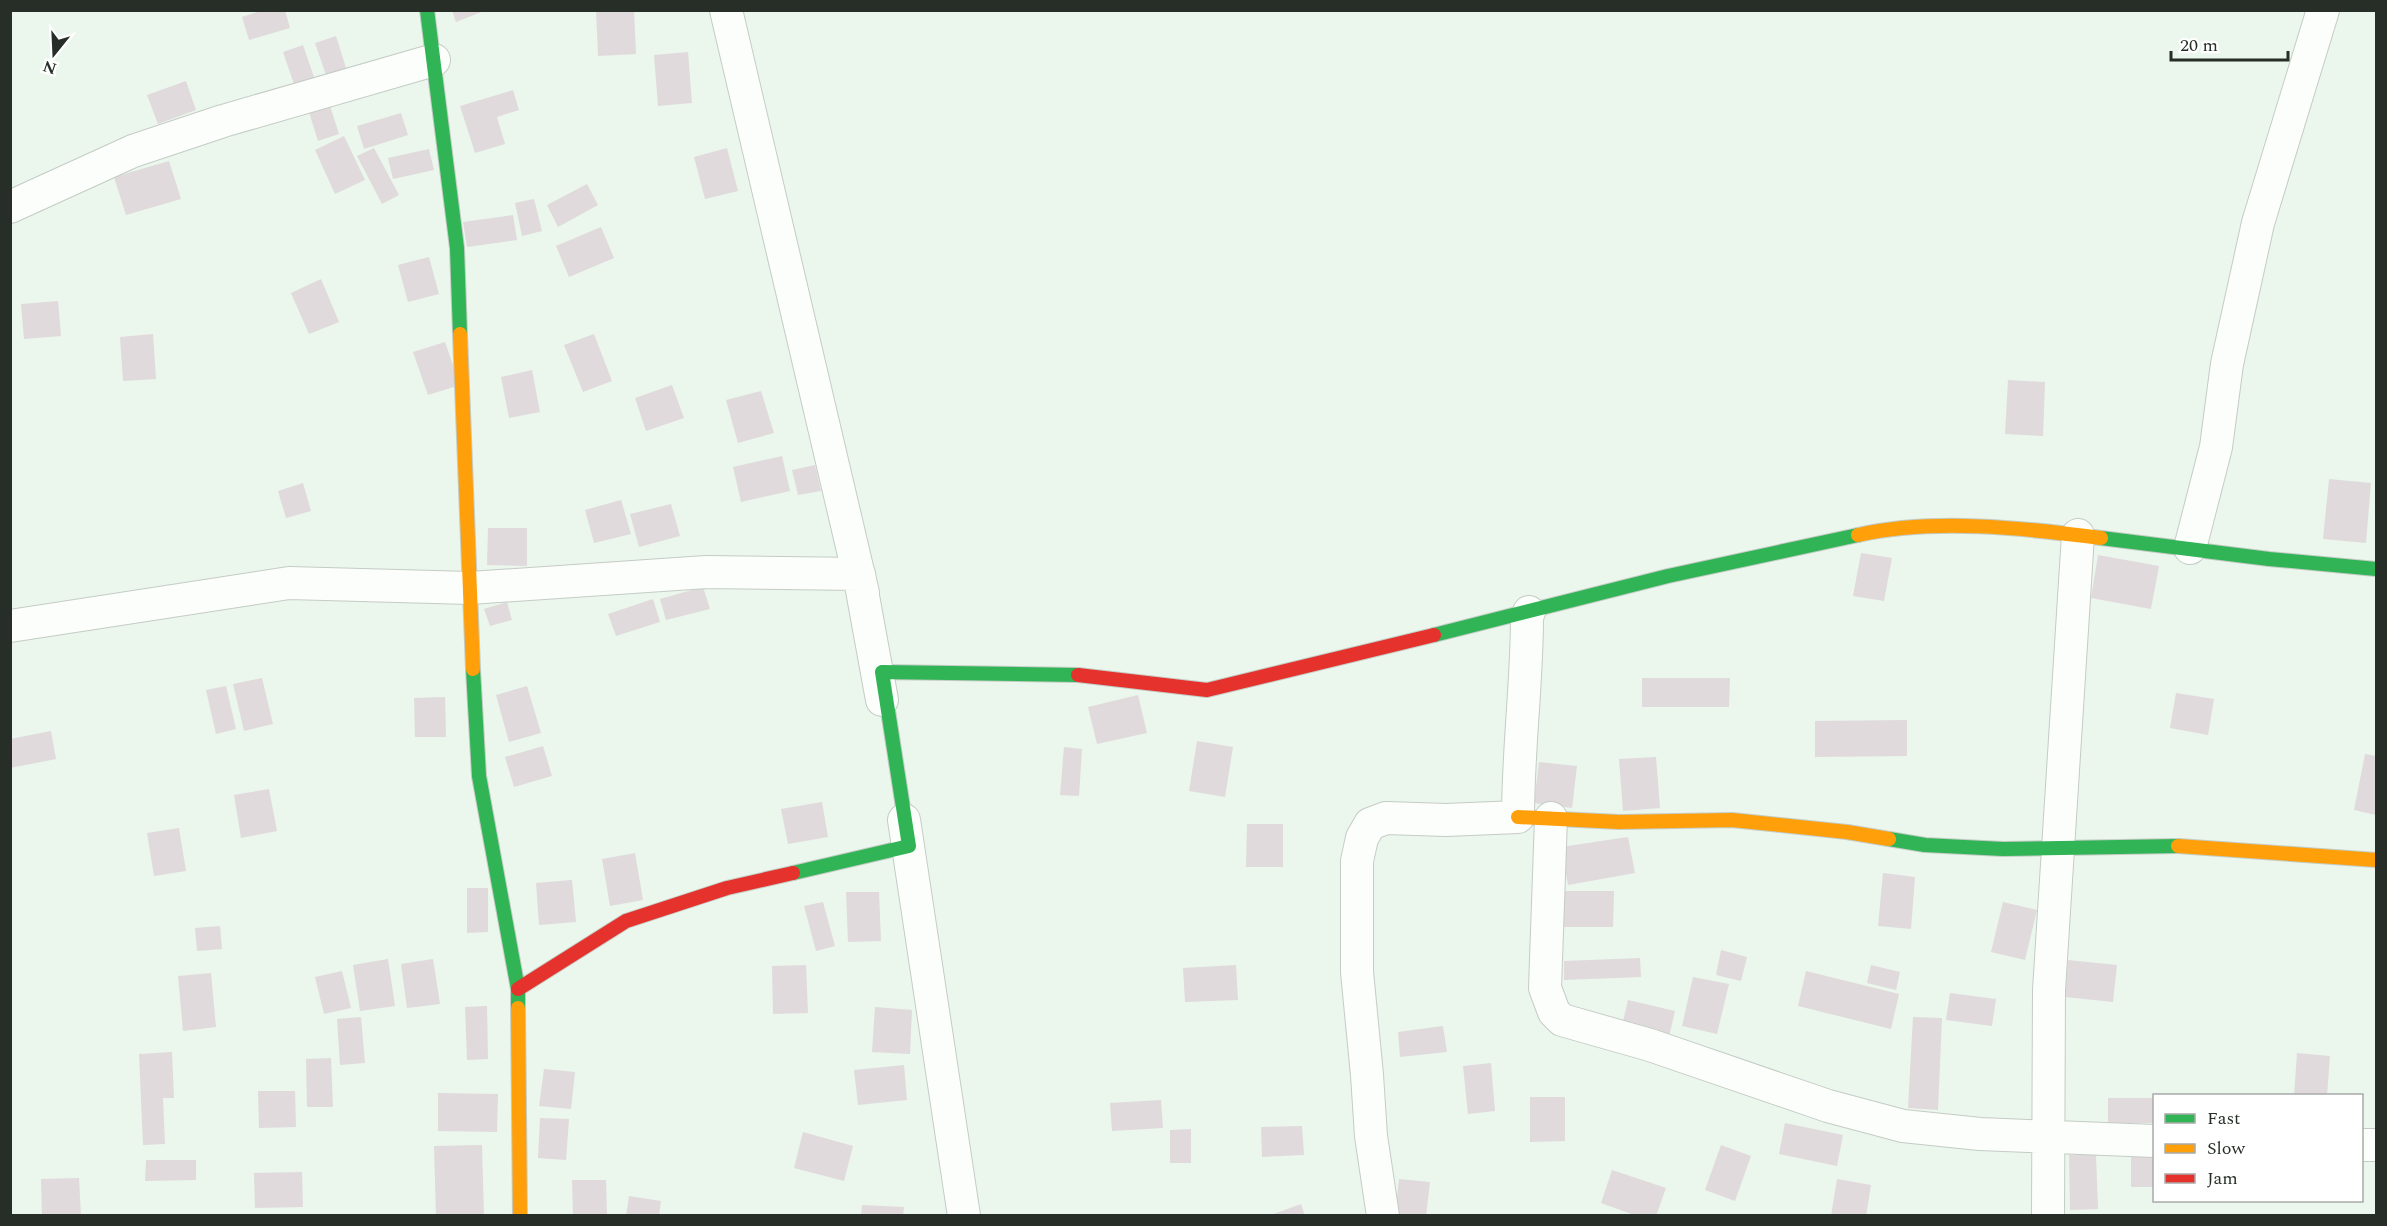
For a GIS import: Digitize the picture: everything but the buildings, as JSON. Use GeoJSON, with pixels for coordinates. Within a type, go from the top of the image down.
{"type":"FeatureCollection","features":[{"type":"Feature","properties":{"kind":"street"},"geometry":{"type":"LineString","coordinates":[[427,10],[457,248],[478,776],[518,989],[520,1215]]}},
{"type":"Feature","properties":{"kind":"street"},"geometry":{"type":"LineString","coordinates":[[726,10],[882,672],[964,1215]]}},
{"type":"Feature","properties":{"kind":"street"},"geometry":{"type":"LineString","coordinates":[[2190,548],[2216,447],[2227,364],[2258,223],[2323,10]]}},
{"type":"Feature","properties":{"kind":"street"},"geometry":{"type":"LineString","coordinates":[[10,207],[133,151],[223,121],[434,60]]}},
{"type":"Feature","properties":{"kind":"street"},"geometry":{"type":"LineString","coordinates":[[882,672],[1080,675],[1207,690],[1668,576],[1880,530],[1974,526],[2078,535],[2269,560],[2376,569]]}},
{"type":"Feature","properties":{"kind":"street"},"geometry":{"type":"LineString","coordinates":[[2048,1215],[2049,990],[2078,535]]}},
{"type":"Feature","properties":{"kind":"street"},"geometry":{"type":"LineString","coordinates":[[10,626],[289,583],[470,588],[706,572],[859,574]]}},
{"type":"Feature","properties":{"kind":"street"},"geometry":{"type":"LineString","coordinates":[[859,574],[909,846]]}},
{"type":"Feature","properties":{"kind":"street"},"geometry":{"type":"LineString","coordinates":[[1518,817],[1529,612]]}},
{"type":"Feature","properties":{"kind":"street"},"geometry":{"type":"LineString","coordinates":[[1383,1215],[1371,1136],[1357,972],[1357,861],[1362,838],[1370,825],[1386,818],[1518,817],[1619,822],[1732,820],[1847,832],[1925,845],[2003,849],[2156,845],[2257,850],[2376,860]]}},
{"type":"Feature","properties":{"kind":"street"},"geometry":{"type":"LineString","coordinates":[[1551,818],[1545,988],[1554,1012],[1562,1020],[1650,1046],[1828,1106],[1903,1126],[1980,1134],[2153,1141]]}},
{"type":"Feature","properties":{"kind":"street"},"geometry":{"type":"LineString","coordinates":[[518,989],[626,921],[727,888],[909,846]]}},
{"type":"Feature","properties":{"kind":"traffic: fast"},"geometry":{"type":"LineString","coordinates":[[427,10],[457,248],[460,334]]}},
{"type":"Feature","properties":{"kind":"traffic: fast"},"geometry":{"type":"LineString","coordinates":[[1434,635],[1668,576],[1858,535]]}},
{"type":"Feature","properties":{"kind":"traffic: fast"},"geometry":{"type":"LineString","coordinates":[[2101,538],[2269,559],[2376,569]]}},
{"type":"Feature","properties":{"kind":"traffic: fast"},"geometry":{"type":"LineString","coordinates":[[473,669],[479,776],[518,989],[518,1008]]}},
{"type":"Feature","properties":{"kind":"traffic: fast"},"geometry":{"type":"LineString","coordinates":[[793,873],[909,846],[882,672],[1078,675]]}},
{"type":"Feature","properties":{"kind":"traffic: fast"},"geometry":{"type":"LineString","coordinates":[[1889,839],[1925,845],[2003,849],[2178,846]]}},
{"type":"Feature","properties":{"kind":"traffic: slow"},"geometry":{"type":"LineString","coordinates":[[460,334],[473,669]]}},
{"type":"Feature","properties":{"kind":"traffic: slow"},"geometry":{"type":"LineString","coordinates":[[1858,535],[1917,527],[1979,526],[2101,538]]}},
{"type":"Feature","properties":{"kind":"traffic: slow"},"geometry":{"type":"LineString","coordinates":[[1518,817],[1619,822],[1732,820],[1847,832],[1889,839]]}},
{"type":"Feature","properties":{"kind":"traffic: slow"},"geometry":{"type":"LineString","coordinates":[[2178,846],[2376,860]]}},
{"type":"Feature","properties":{"kind":"traffic: slow"},"geometry":{"type":"LineString","coordinates":[[518,1008],[520,1216]]}},
{"type":"Feature","properties":{"kind":"traffic: jam"},"geometry":{"type":"LineString","coordinates":[[1078,675],[1207,690],[1434,635]]}},
{"type":"Feature","properties":{"kind":"traffic: jam"},"geometry":{"type":"LineString","coordinates":[[518,989],[626,921],[727,888],[793,873]]}}]}
